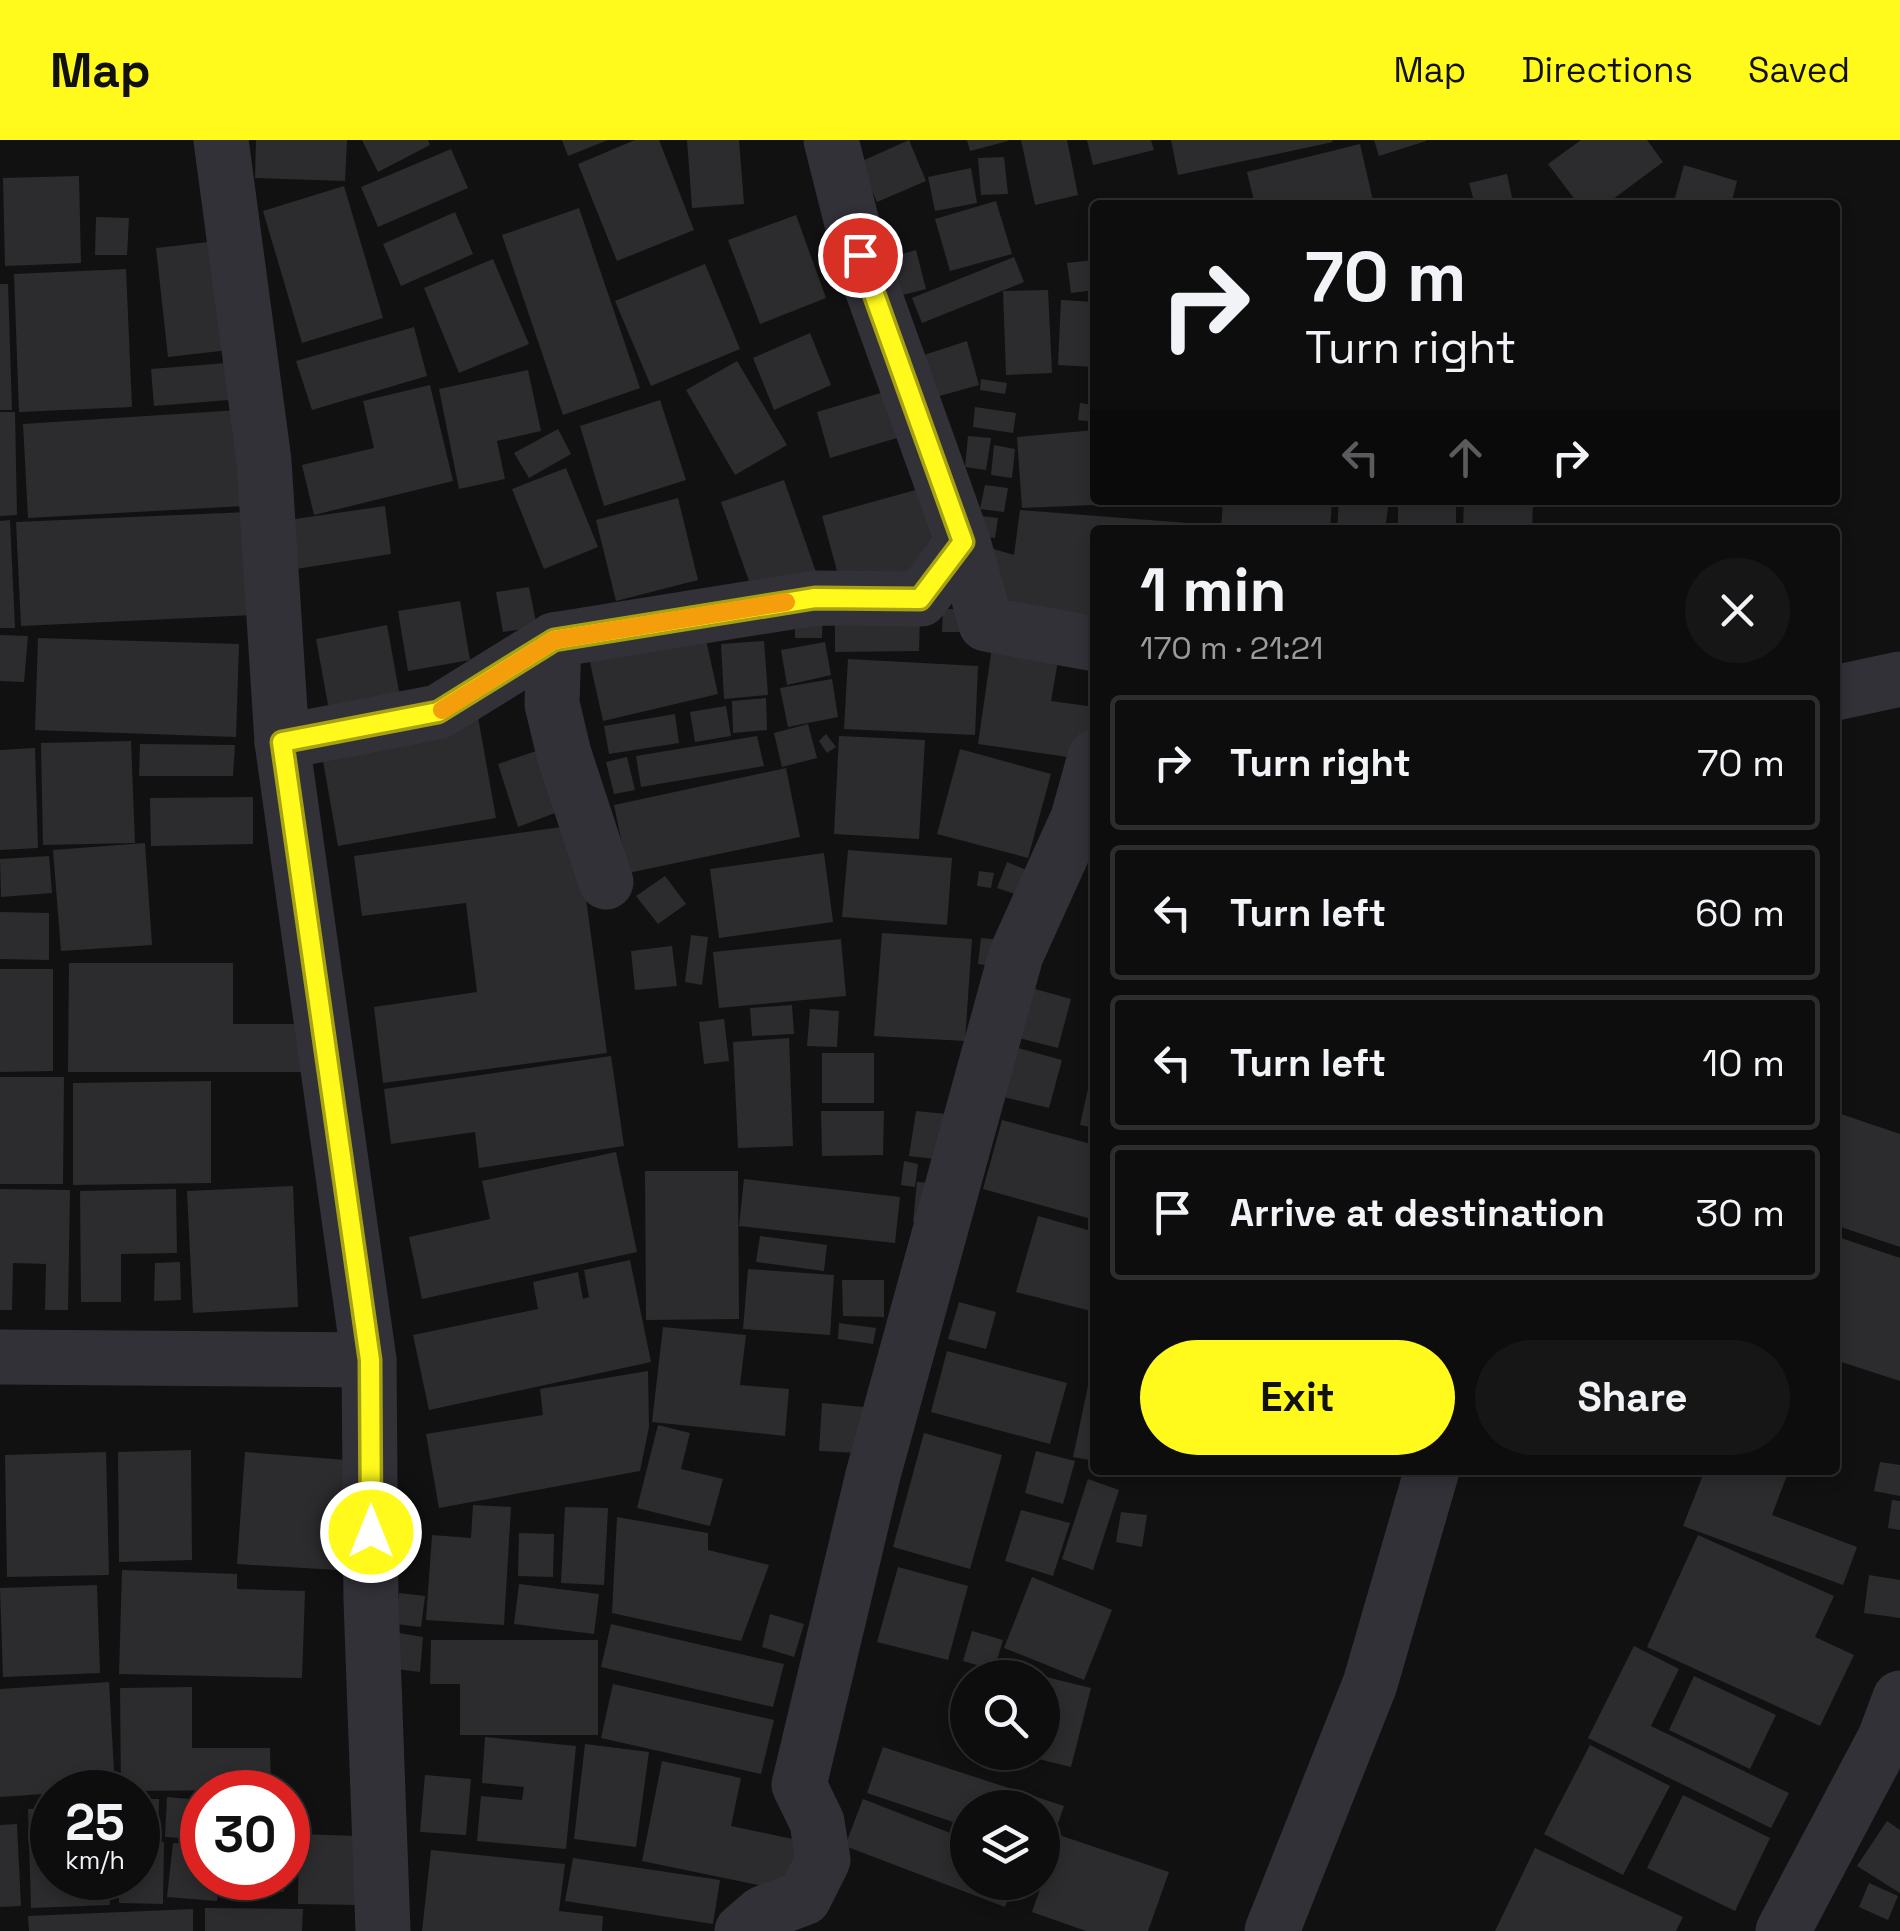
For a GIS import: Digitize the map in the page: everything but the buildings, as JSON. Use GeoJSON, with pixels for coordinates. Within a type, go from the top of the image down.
{"type":"FeatureCollection","features":[{"type":"Feature","properties":{"kind":"street"},"geometry":{"type":"LineString","coordinates":[[221,140],[264,462],[282,742],[370,1360],[372,1600],[383,1931]]}},
{"type":"Feature","properties":{"kind":"street"},"geometry":{"type":"LineString","coordinates":[[831,140],[860,255],[963,542],[986,624],[1090,643]]}},
{"type":"Feature","properties":{"kind":"street"},"geometry":{"type":"LineString","coordinates":[[282,742],[438,712],[554,640],[815,598],[920,599],[963,542]]}},
{"type":"Feature","properties":{"kind":"street"},"geometry":{"type":"LineString","coordinates":[[554,640],[552,704],[564,754],[606,882]]}},
{"type":"Feature","properties":{"kind":"street"},"geometry":{"type":"LineString","coordinates":[[1840,691],[1900,679]]}},
{"type":"Feature","properties":{"kind":"street"},"geometry":{"type":"LineString","coordinates":[[753,1922],[804,1898],[823,1860],[818,1822],[799,1785],[872,1475],[1016,955],[1078,818],[1090,775]]}},
{"type":"Feature","properties":{"kind":"street"},"geometry":{"type":"LineString","coordinates":[[0,1357],[370,1360]]}},
{"type":"Feature","properties":{"kind":"street"},"geometry":{"type":"LineString","coordinates":[[1272,1931],[1370,1684],[1431,1475]]}},
{"type":"Feature","properties":{"kind":"street"},"geometry":{"type":"LineString","coordinates":[[1783,1931],[1885,1738],[1900,1698]]}},
{"type":"Feature","properties":{"kind":"street"},"geometry":{"type":"LineString","coordinates":[[753,1922],[822,1931]]}},
{"type":"Feature","properties":{"kind":"slow traffic"},"geometry":{"type":"LineString","coordinates":[[442,710],[554,640],[786,602]]}},
{"type":"Feature","properties":{"kind":"route"},"geometry":{"type":"LineString","coordinates":[[371,1532],[370,1360],[282,742],[438,712],[554,640],[815,598],[920,599],[963,542],[860,255]]}}]}
